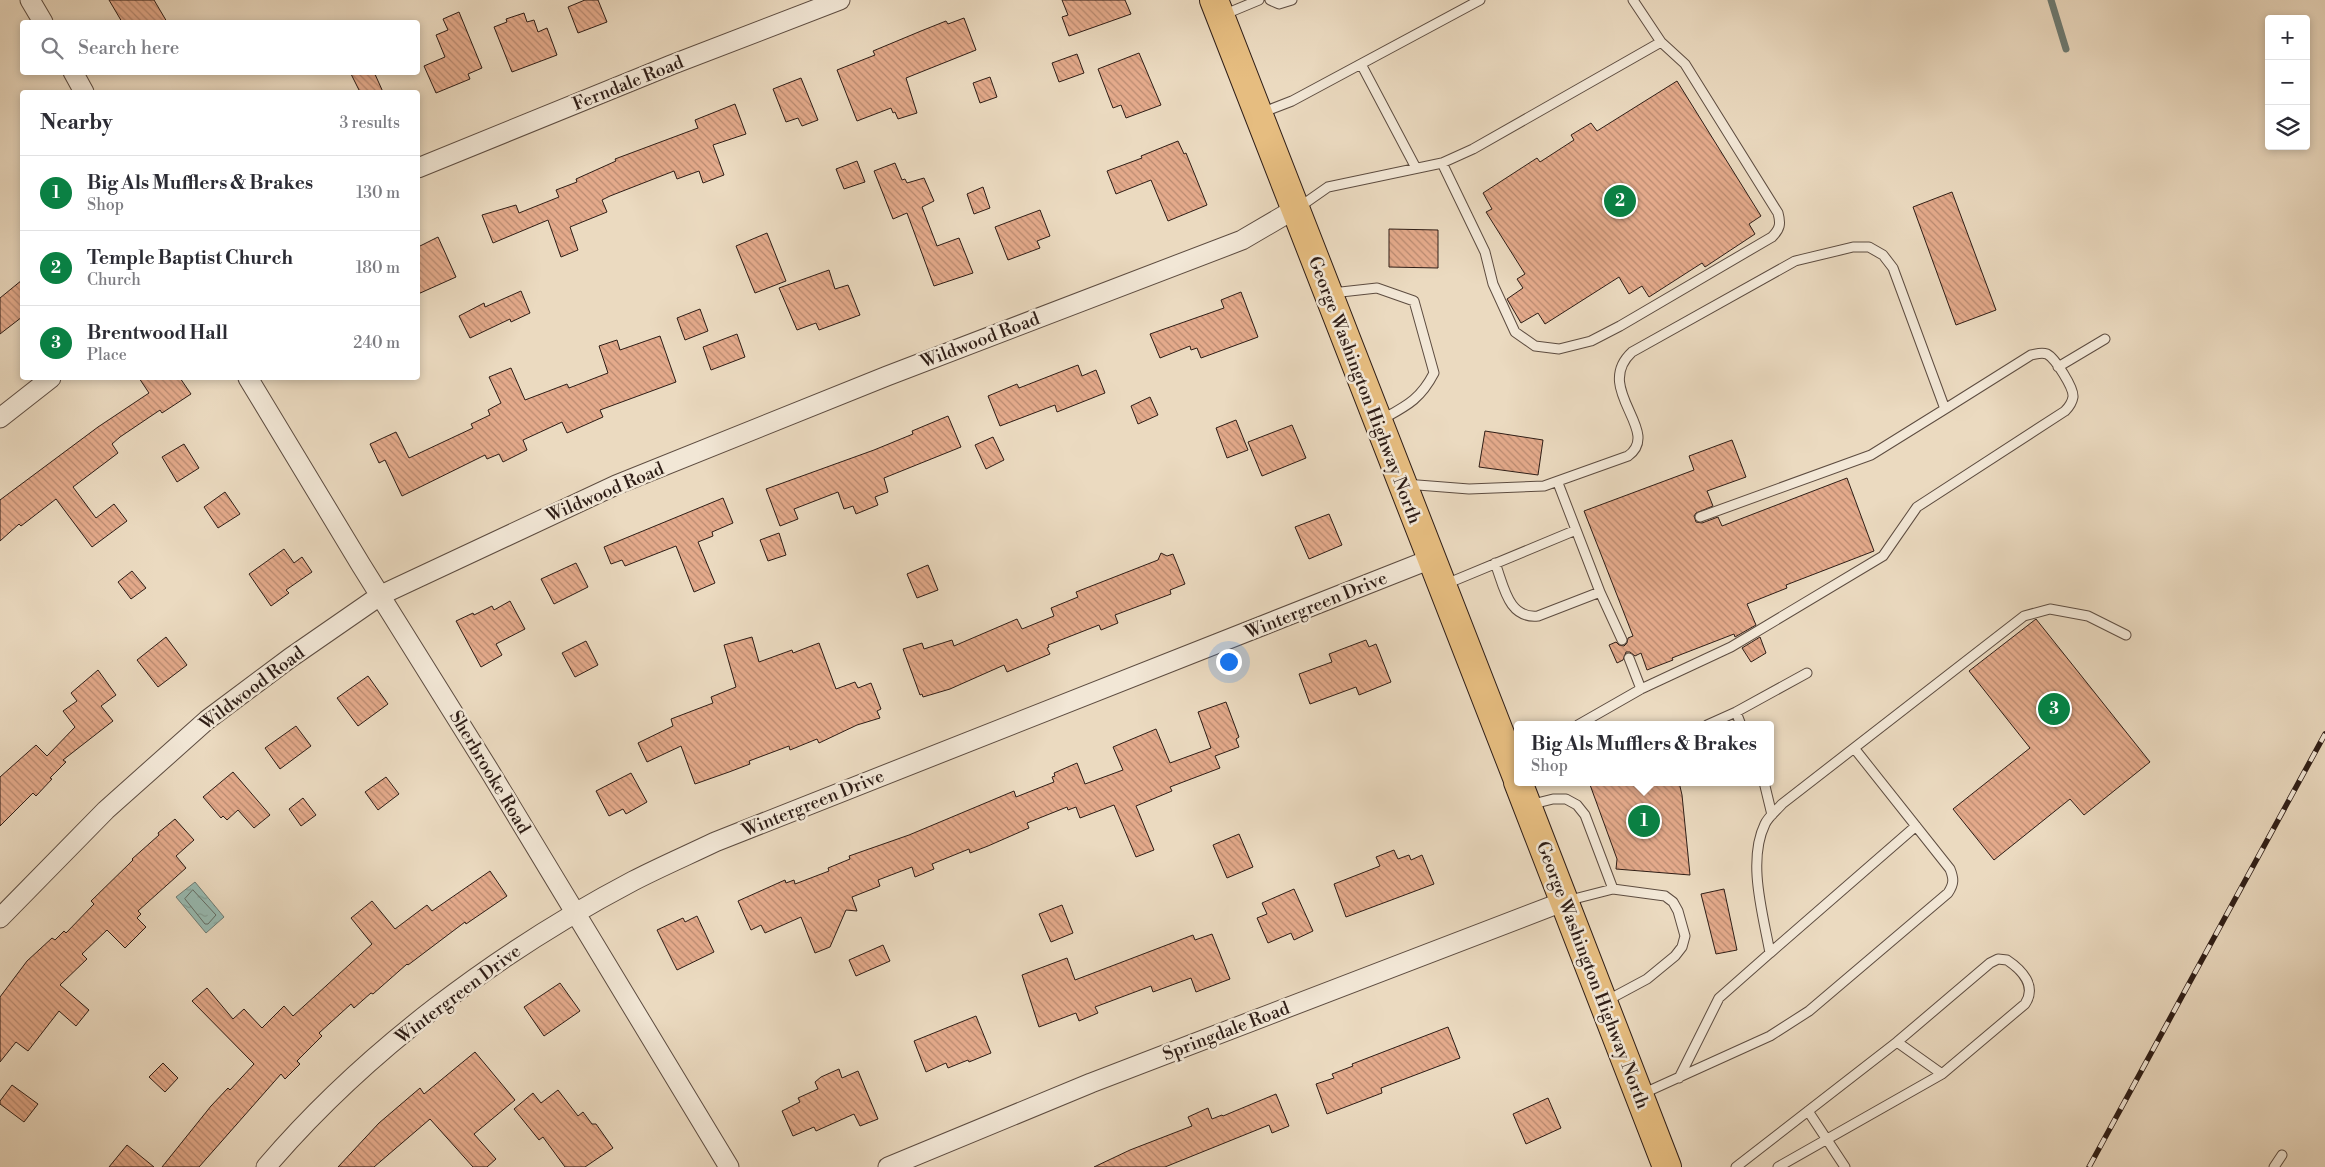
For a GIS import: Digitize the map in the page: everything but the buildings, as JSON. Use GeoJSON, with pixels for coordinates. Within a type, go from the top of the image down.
{"type":"FeatureCollection","features":[{"type":"Feature","properties":{"kind":"main road","name":"George Washington Highway North"},"geometry":{"type":"LineString","coordinates":[[1217,8],[1441,586],[1514,768]]}},
{"type":"Feature","properties":{"kind":"main road","name":"George Washington Highway North"},"geometry":{"type":"LineString","coordinates":[[1521,786],[1667,1167]]}},
{"type":"Feature","properties":{"kind":"street"},"geometry":{"type":"LineString","coordinates":[[30,0],[42,20]]}},
{"type":"Feature","properties":{"kind":"street","name":"Ferndale Road"},"geometry":{"type":"LineString","coordinates":[[420,167],[662,69],[840,0]]}},
{"type":"Feature","properties":{"kind":"street"},"geometry":{"type":"LineString","coordinates":[[75,75],[83,90]]}},
{"type":"Feature","properties":{"kind":"street","name":"Wildwood Road"},"geometry":{"type":"LineString","coordinates":[[0,918],[106,810],[207,720],[290,658],[381,595],[616,485],[905,369],[1242,240],[1295,209]]}},
{"type":"Feature","properties":{"kind":"street"},"geometry":{"type":"LineString","coordinates":[[0,418],[48,380]]}},
{"type":"Feature","properties":{"kind":"street","name":"Sherbrooke Road"},"geometry":{"type":"LineString","coordinates":[[249,380],[729,1167]]}},
{"type":"Feature","properties":{"kind":"street","name":"Wintergreen Drive"},"geometry":{"type":"LineString","coordinates":[[266,1167],[293,1135],[350,1080],[409,1029],[517,949],[633,881],[715,842],[1431,559]]}},
{"type":"Feature","properties":{"kind":"street","name":"Springdale Road"},"geometry":{"type":"LineString","coordinates":[[888,1167],[1091,1083],[1565,901]]}},
{"type":"Feature","properties":{"kind":"lane"},"geometry":{"type":"LineString","coordinates":[[1217,8],[1260,0]]}},
{"type":"Feature","properties":{"kind":"lane"},"geometry":{"type":"LineString","coordinates":[[1270,0],[1279,4],[1292,0]]}},
{"type":"Feature","properties":{"kind":"lane"},"geometry":{"type":"LineString","coordinates":[[1259,114],[1292,101],[1480,0]]}},
{"type":"Feature","properties":{"kind":"lane"},"geometry":{"type":"LineString","coordinates":[[1442,163],[1485,252],[1493,284],[1515,332],[1535,346],[1558,349],[1591,341],[1772,237],[1778,230],[1780,222],[1778,213],[1685,64],[1661,42],[1633,0]]}},
{"type":"Feature","properties":{"kind":"lane"},"geometry":{"type":"LineString","coordinates":[[1295,209],[1328,187],[1442,163],[1473,149],[1661,42]]}},
{"type":"Feature","properties":{"kind":"lane"},"geometry":{"type":"LineString","coordinates":[[1361,64],[1416,168]]}},
{"type":"Feature","properties":{"kind":"lane"},"geometry":{"type":"LineString","coordinates":[[1403,484],[1469,488],[1544,486],[1558,483],[1628,456],[1635,451],[1639,443],[1638,434],[1619,386],[1618,373],[1622,361],[1632,352],[1795,261],[1853,247],[1869,247],[1883,255],[1893,268],[1945,409]]}},
{"type":"Feature","properties":{"kind":"lane"},"geometry":{"type":"LineString","coordinates":[[1328,294],[1377,288],[1414,301],[1434,373],[1427,386],[1414,401],[1378,421]]}},
{"type":"Feature","properties":{"kind":"lane"},"geometry":{"type":"LineString","coordinates":[[2058,367],[2105,338]]}},
{"type":"Feature","properties":{"kind":"lane"},"geometry":{"type":"LineString","coordinates":[[1585,721],[1641,689],[1731,647],[1883,556],[1917,507],[2066,411],[2074,396],[2058,367],[2048,355],[2040,353],[2031,356],[1871,455],[1700,516]]}},
{"type":"Feature","properties":{"kind":"lane"},"geometry":{"type":"LineString","coordinates":[[1558,483],[1600,592],[1622,640]]}},
{"type":"Feature","properties":{"kind":"lane"},"geometry":{"type":"LineString","coordinates":[[1441,586],[1576,530]]}},
{"type":"Feature","properties":{"kind":"lane"},"geometry":{"type":"LineString","coordinates":[[1496,563],[1511,604],[1518,613],[1527,617],[1538,616],[1600,592]]}},
{"type":"Feature","properties":{"kind":"lane"},"geometry":{"type":"LineString","coordinates":[[1770,953],[1756,869],[1756,845],[1766,822],[1782,804],[2024,616],[2050,609],[2059,610],[2088,616],[2126,635]]}},
{"type":"Feature","properties":{"kind":"lane"},"geometry":{"type":"LineString","coordinates":[[1629,658],[1641,689]]}},
{"type":"Feature","properties":{"kind":"lane"},"geometry":{"type":"LineString","coordinates":[[1716,721],[1806,673]]}},
{"type":"Feature","properties":{"kind":"lane"},"geometry":{"type":"LineString","coordinates":[[1736,712],[1739,721]]}},
{"type":"Feature","properties":{"kind":"lane"},"geometry":{"type":"LineString","coordinates":[[1639,1095],[1770,1036],[1809,1011],[1948,893],[1953,886],[1954,877],[1950,869],[1854,748]]}},
{"type":"Feature","properties":{"kind":"lane"},"geometry":{"type":"LineString","coordinates":[[1531,786],[1552,799],[1566,799],[1577,804],[1585,815],[1613,889]]}},
{"type":"Feature","properties":{"kind":"lane"},"geometry":{"type":"LineString","coordinates":[[1765,786],[1772,815]]}},
{"type":"Feature","properties":{"kind":"lane"},"geometry":{"type":"LineString","coordinates":[[1679,1078],[1719,998],[1916,826]]}},
{"type":"Feature","properties":{"kind":"lane"},"geometry":{"type":"LineString","coordinates":[[1565,901],[1613,889],[1665,896],[1678,911],[1685,936],[1682,947],[1675,956],[1647,979],[1604,1002]]}},
{"type":"Feature","properties":{"kind":"lane"},"geometry":{"type":"LineString","coordinates":[[1736,1167],[1896,1042],[1990,963],[1998,959],[2007,960],[2014,964],[2027,979],[2031,987],[2030,996],[2025,1004],[1942,1074],[1778,1167]]}},
{"type":"Feature","properties":{"kind":"lane"},"geometry":{"type":"LineString","coordinates":[[1896,1042],[1942,1074]]}},
{"type":"Feature","properties":{"kind":"lane"},"geometry":{"type":"LineString","coordinates":[[1808,1111],[1845,1167]]}},
{"type":"Feature","properties":{"kind":"lane"},"geometry":{"type":"LineString","coordinates":[[2274,1167],[2282,1155]]}},
{"type":"Feature","properties":{"kind":"water"},"geometry":{"type":"Polygon","coordinates":[[[195,882],[224,917],[206,933],[176,897],[195,882]]]}},
{"type":"Feature","properties":{"kind":"waterway"},"geometry":{"type":"LineString","coordinates":[[2051,0],[2066,49]]}},
{"type":"Feature","properties":{"kind":"railway"},"geometry":{"type":"LineString","coordinates":[[2089,1167],[2325,734]]}},
{"type":"Feature","properties":{"kind":"place","name":"Temple Baptist Church"},"geometry":{"type":"Point","coordinates":[1620,201]}},
{"type":"Feature","properties":{"kind":"place","name":"Brentwood Hall"},"geometry":{"type":"Point","coordinates":[2054,709]}},
{"type":"Feature","properties":{"kind":"place","name":"Big Als Mufflers & Brakes"},"geometry":{"type":"Point","coordinates":[1644,821]}}]}
